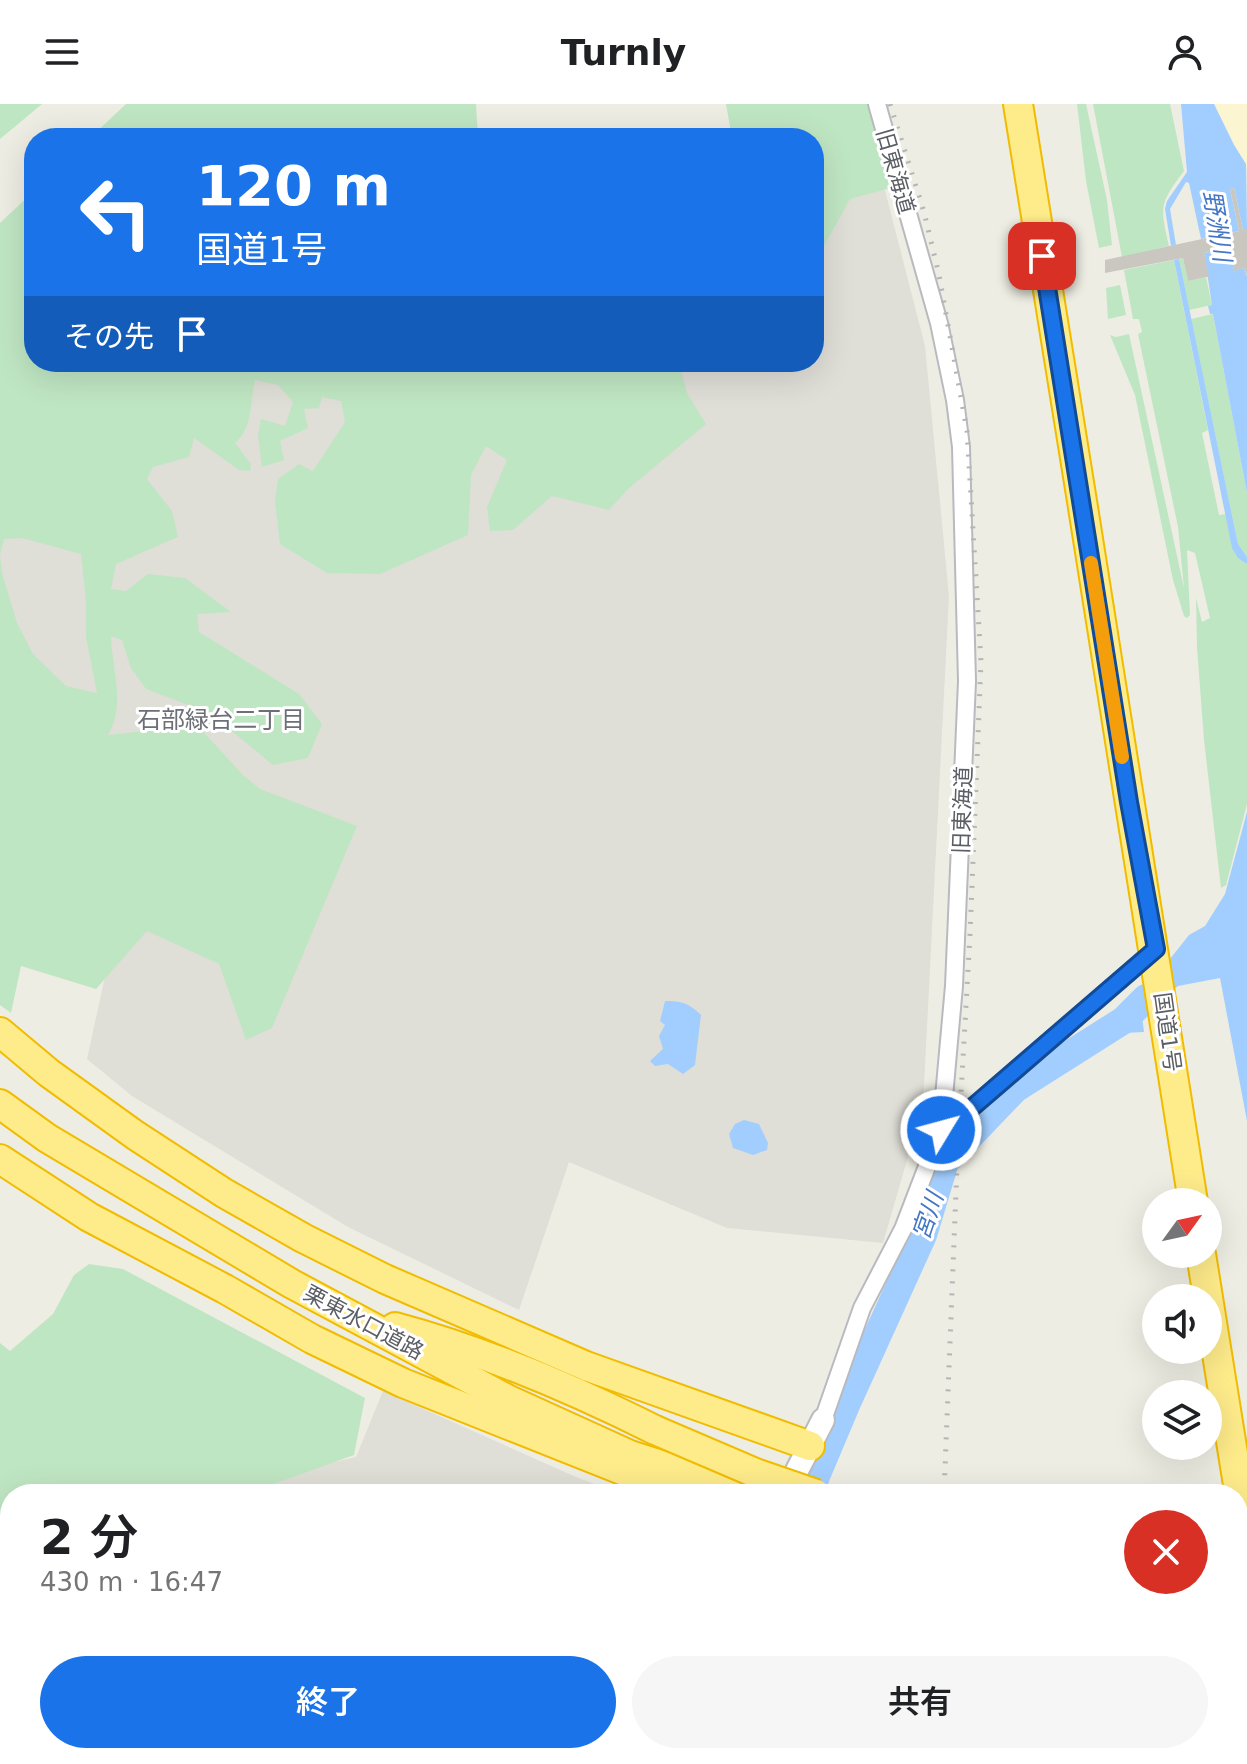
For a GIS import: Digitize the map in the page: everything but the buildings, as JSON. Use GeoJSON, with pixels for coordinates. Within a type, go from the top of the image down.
{"type":"FeatureCollection","features":[{"type":"Feature","properties":{"kind":"highway","name":"国道1号"},"geometry":{"type":"LineString","coordinates":[[1018,104],[1129,802],[1157,956],[1191,1188]]}},
{"type":"Feature","properties":{"kind":"highway"},"geometry":{"type":"LineString","coordinates":[[0,1032],[49,1073],[135,1135],[224,1193],[303,1238],[385,1279],[586,1366],[810,1446]]}},
{"type":"Feature","properties":{"kind":"highway"},"geometry":{"type":"LineString","coordinates":[[0,1101],[47,1138]]}},
{"type":"Feature","properties":{"kind":"highway"},"geometry":{"type":"LineString","coordinates":[[0,1114],[47,1138]]}},
{"type":"Feature","properties":{"kind":"highway","name":"栗東水口道路"},"geometry":{"type":"LineString","coordinates":[[47,1138],[348,1315],[509,1400],[630,1455],[721,1484]]}},
{"type":"Feature","properties":{"kind":"highway"},"geometry":{"type":"LineString","coordinates":[[0,1159],[89,1217],[312,1339],[403,1383],[657,1484]]}},
{"type":"Feature","properties":{"kind":"highway"},"geometry":{"type":"LineString","coordinates":[[1203,1268],[1238,1484]]}},
{"type":"Feature","properties":{"kind":"highway"},"geometry":{"type":"LineString","coordinates":[[348,1315],[461,1346],[577,1391],[655,1430],[787,1484]]}},
{"type":"Feature","properties":{"kind":"highway"},"geometry":{"type":"LineString","coordinates":[[630,1455],[695,1484]]}},
{"type":"Feature","properties":{"kind":"street","name":"旧東海道"},"geometry":{"type":"LineString","coordinates":[[790,1484],[823,1420],[862,1308],[903,1229],[941,1130],[954,986],[967,681],[961,447],[939,323],[877,104]]}},
{"type":"Feature","properties":{"kind":"street"},"geometry":{"type":"LineString","coordinates":[[941,1130],[960,1118],[1157,956]]}},
{"type":"Feature","properties":{"kind":"shaded area"},"geometry":{"type":"Polygon","coordinates":[[[881,175],[925,346],[949,596],[923,1105],[883,1243],[727,1228],[569,1162],[519,1310],[348,1227],[132,1096],[87,1059],[111,949],[19,937],[0,993],[0,310],[24,347],[24,372],[824,372],[824,181],[881,175]]]}},
{"type":"Feature","properties":{"kind":"shaded area"},"geometry":{"type":"Polygon","coordinates":[[[383,1391],[595,1484],[236,1484],[356,1457],[383,1391]]]}},
{"type":"Feature","properties":{"kind":"green space"},"geometry":{"type":"Polygon","coordinates":[[[0,104],[42,104],[0,139],[0,104]]]}},
{"type":"Feature","properties":{"kind":"green space"},"geometry":{"type":"Polygon","coordinates":[[[126,104],[476,104],[477,128],[101,128],[126,104]]]}},
{"type":"Feature","properties":{"kind":"green space"},"geometry":{"type":"Polygon","coordinates":[[[726,104],[874,104],[898,186],[850,199],[824,246],[824,128],[730,128],[726,104]]]}},
{"type":"Feature","properties":{"kind":"green space"},"geometry":{"type":"Polygon","coordinates":[[[1077,104],[1086,104],[1107,200],[1112,245],[1099,248],[1086,181],[1077,104]]]}},
{"type":"Feature","properties":{"kind":"green space"},"geometry":{"type":"Polygon","coordinates":[[[1093,104],[1170,104],[1184,171],[1164,206],[1169,246],[1122,257],[1093,104]]]}},
{"type":"Feature","properties":{"kind":"green space"},"geometry":{"type":"Polygon","coordinates":[[[24,200],[24,372],[682,372],[687,393],[706,424],[628,489],[609,510],[552,496],[513,530],[490,531],[487,507],[507,460],[486,446],[471,475],[468,535],[380,574],[327,573],[280,544],[275,502],[278,479],[299,464],[313,471],[345,422],[341,401],[322,397],[319,408],[304,409],[308,428],[280,441],[284,460],[262,467],[258,436],[261,419],[285,426],[293,402],[278,385],[255,380],[248,422],[235,443],[251,464],[250,471],[239,470],[194,438],[189,457],[153,467],[147,479],[172,511],[178,537],[116,564],[111,589],[126,591],[148,574],[185,578],[231,612],[197,614],[199,632],[299,694],[322,724],[308,758],[273,765],[210,713],[146,689],[131,668],[122,640],[111,636],[117,699],[108,735],[197,725],[260,789],[357,826],[272,1028],[246,1040],[219,964],[147,931],[96,989],[21,966],[11,1013],[0,1005],[0,223],[24,200]],[[22,538],[4,539],[0,554],[2,573],[17,623],[33,654],[66,686],[97,693],[86,637],[81,554],[22,538]]]}},
{"type":"Feature","properties":{"kind":"green space"},"geometry":{"type":"Polygon","coordinates":[[[1183,258],[1188,281],[1206,277],[1212,305],[1189,310],[1179,259],[1183,258]]]}},
{"type":"Feature","properties":{"kind":"green space"},"geometry":{"type":"Polygon","coordinates":[[[1174,260],[1208,430],[1202,433],[1219,515],[1226,514],[1234,548],[1247,564],[1247,804],[1226,885],[1221,888],[1204,740],[1196,598],[1202,622],[1210,618],[1195,553],[1187,550],[1190,615],[1187,618],[1184,616],[1173,580],[1135,395],[1110,335],[1129,334],[1184,588],[1178,527],[1138,334],[1142,332],[1139,319],[1133,319],[1124,270],[1174,260]]]}},
{"type":"Feature","properties":{"kind":"green space"},"geometry":{"type":"Polygon","coordinates":[[[1120,285],[1126,315],[1108,319],[1106,288],[1120,285]]]}},
{"type":"Feature","properties":{"kind":"green space"},"geometry":{"type":"Polygon","coordinates":[[[1213,314],[1247,493],[1247,557],[1238,544],[1191,319],[1213,314]]]}},
{"type":"Feature","properties":{"kind":"green space"},"geometry":{"type":"Polygon","coordinates":[[[89,1264],[123,1269],[365,1398],[354,1455],[274,1484],[0,1484],[0,1343],[10,1351],[53,1314],[74,1275],[89,1264]]]}},
{"type":"Feature","properties":{"kind":"sand"},"geometry":{"type":"Polygon","coordinates":[[[1214,104],[1247,104],[1247,169],[1214,104]]]}},
{"type":"Feature","properties":{"kind":"water","name":"野洲川"},"geometry":{"type":"Polygon","coordinates":[[[1181,104],[1214,104],[1246,164],[1247,230],[1243,230],[1234,188],[1230,189],[1239,231],[1201,239],[1189,183],[1186,182],[1170,209],[1176,245],[1171,246],[1165,209],[1187,172],[1181,104]]]}},
{"type":"Feature","properties":{"kind":"water"},"geometry":{"type":"Polygon","coordinates":[[[1229,248],[1234,270],[1244,268],[1247,276],[1247,493],[1213,314],[1210,314],[1208,306],[1212,305],[1204,253],[1229,248]]]}},
{"type":"Feature","properties":{"kind":"water"},"geometry":{"type":"Polygon","coordinates":[[[1179,259],[1238,544],[1247,557],[1247,564],[1238,558],[1232,548],[1174,260],[1179,259]]]}},
{"type":"Feature","properties":{"kind":"water"},"geometry":{"type":"Polygon","coordinates":[[[1247,812],[1247,1121],[1220,978],[1178,986],[1142,1015],[1144,1032],[1124,1033],[1115,1019],[1147,988],[1189,935],[1205,926],[1225,894],[1247,812]]]}},
{"type":"Feature","properties":{"kind":"water"},"geometry":{"type":"Polygon","coordinates":[[[665,1001],[684,1004],[701,1015],[695,1065],[683,1074],[668,1064],[655,1066],[650,1061],[663,1049],[659,1036],[665,1025],[660,1021],[665,1001]]]}},
{"type":"Feature","properties":{"kind":"water"},"geometry":{"type":"Polygon","coordinates":[[[744,1120],[759,1124],[768,1143],[767,1150],[753,1155],[733,1148],[729,1134],[735,1124],[744,1120]]]}},
{"type":"Feature","properties":{"kind":"waterway","name":"宮川"},"geometry":{"type":"LineString","coordinates":[[814,1484],[923,1235],[945,1162],[1015,1089],[1124,1020],[1146,998]]}},
{"type":"Feature","properties":{"kind":"railway"},"geometry":{"type":"LineString","coordinates":[[890,104],[924,212],[939,275],[967,431],[981,662],[944,1484]]}},
{"type":"Feature","properties":{"kind":"slow traffic"},"geometry":{"type":"LineString","coordinates":[[1091,563],[1122,757]]}},
{"type":"Feature","properties":{"kind":"district","name":"石部緑台二丁目"},"geometry":{"type":"Point","coordinates":[221,720]}},
{"type":"Feature","properties":{"kind":"route"},"geometry":{"type":"LineString","coordinates":[[941,1130],[960,1118],[1156,949],[1129,802],[1042,256]]}}]}
